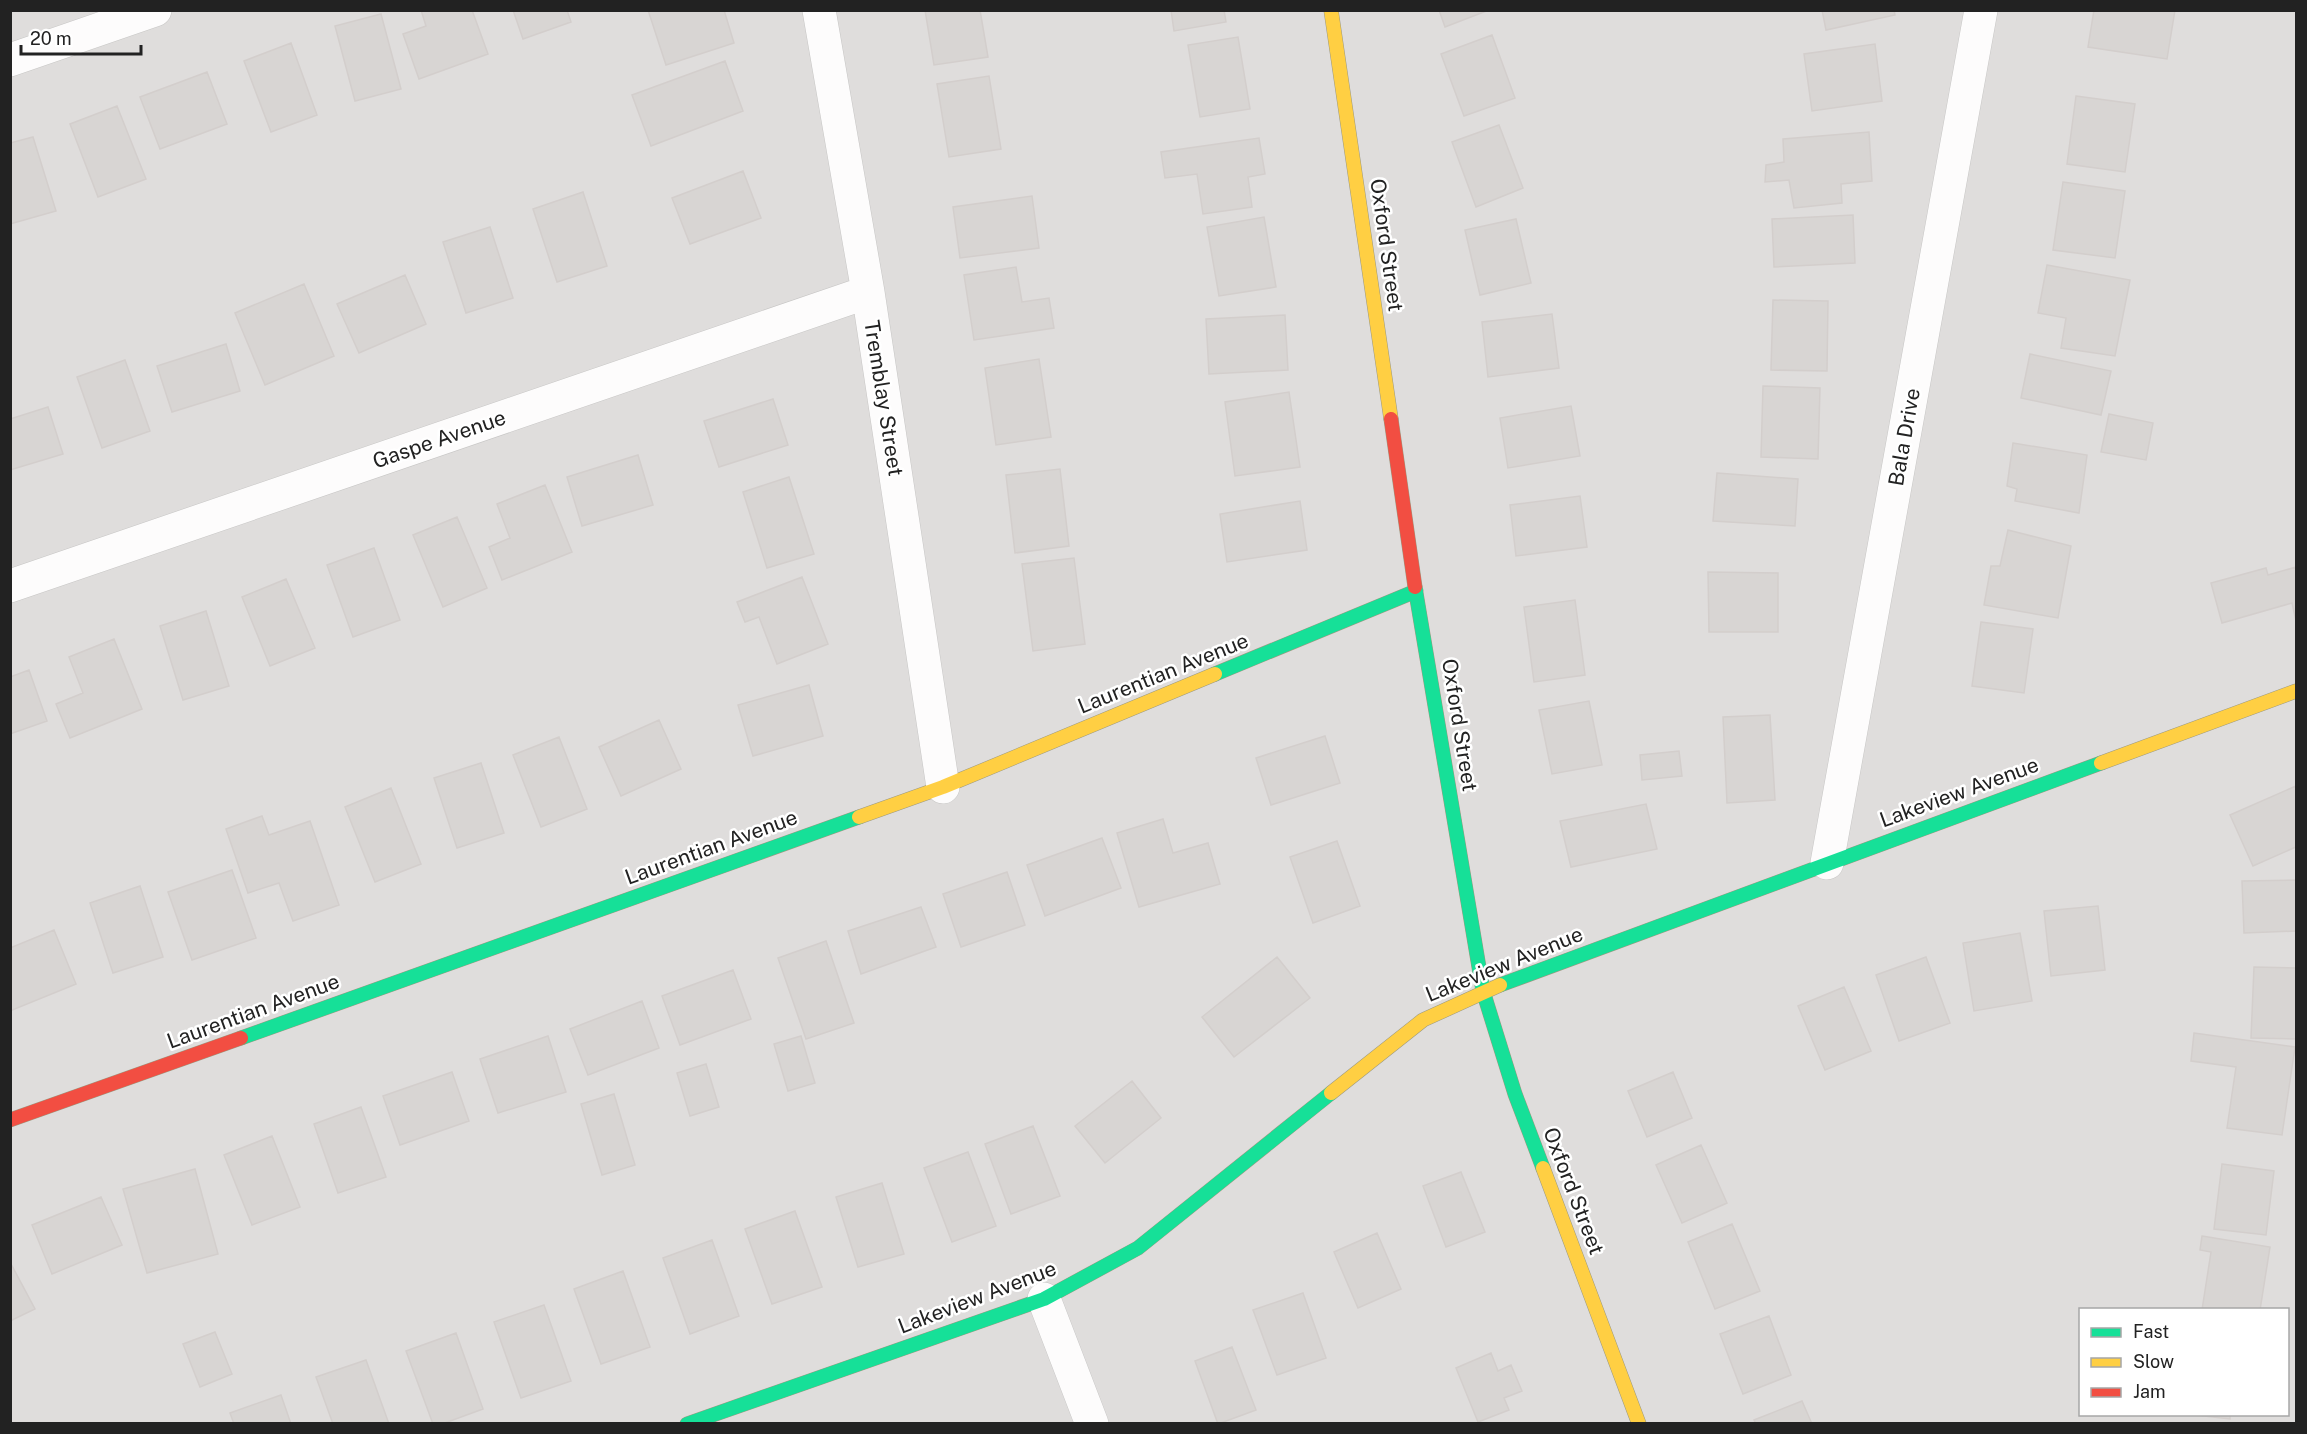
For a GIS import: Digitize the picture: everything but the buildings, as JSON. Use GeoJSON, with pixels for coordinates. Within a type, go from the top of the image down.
{"type":"FeatureCollection","features":[{"type":"Feature","properties":{"kind":"street"},"geometry":{"type":"LineString","coordinates":[[10,60],[154,10]]}},
{"type":"Feature","properties":{"kind":"street","name":"Tremblay Street"},"geometry":{"type":"LineString","coordinates":[[819,10],[868,292],[943,787]]}},
{"type":"Feature","properties":{"kind":"street","name":"Oxford Street"},"geometry":{"type":"LineString","coordinates":[[1331,10],[1416,591],[1483,991],[1515,1094],[1639,1424]]}},
{"type":"Feature","properties":{"kind":"street","name":"Bala Drive"},"geometry":{"type":"LineString","coordinates":[[1827,863],[1981,10]]}},
{"type":"Feature","properties":{"kind":"street","name":"Gaspe Avenue"},"geometry":{"type":"LineString","coordinates":[[10,586],[868,292]]}},
{"type":"Feature","properties":{"kind":"street","name":"Laurentian Avenue"},"geometry":{"type":"LineString","coordinates":[[10,1120],[943,787],[1416,591]]}},
{"type":"Feature","properties":{"kind":"street","name":"Lakeview Avenue"},"geometry":{"type":"LineString","coordinates":[[687,1424],[1044,1299],[1138,1248],[1424,1020],[1483,991],[2296,691]]}},
{"type":"Feature","properties":{"kind":"street"},"geometry":{"type":"LineString","coordinates":[[1044,1299],[1092,1424]]}},
{"type":"Feature","properties":{"kind":"shaded area"},"geometry":{"type":"Polygon","coordinates":[[[10,11],[2296,11],[2296,1423],[11,1423],[10,11]]]}},
{"type":"Feature","properties":{"kind":"traffic: fast"},"geometry":{"type":"LineString","coordinates":[[1415,587],[1483,991],[1515,1094],[1543,1168]]}},
{"type":"Feature","properties":{"kind":"traffic: fast"},"geometry":{"type":"LineString","coordinates":[[1215,674],[1416,591]]}},
{"type":"Feature","properties":{"kind":"traffic: fast"},"geometry":{"type":"LineString","coordinates":[[1500,985],[2101,763]]}},
{"type":"Feature","properties":{"kind":"traffic: fast"},"geometry":{"type":"LineString","coordinates":[[241,1038],[859,817]]}},
{"type":"Feature","properties":{"kind":"traffic: fast"},"geometry":{"type":"LineString","coordinates":[[687,1424],[1044,1299],[1138,1248],[1331,1093]]}},
{"type":"Feature","properties":{"kind":"traffic: slow"},"geometry":{"type":"LineString","coordinates":[[1331,10],[1391,419]]}},
{"type":"Feature","properties":{"kind":"traffic: slow"},"geometry":{"type":"LineString","coordinates":[[859,817],[943,787],[1215,674]]}},
{"type":"Feature","properties":{"kind":"traffic: slow"},"geometry":{"type":"LineString","coordinates":[[2101,763],[2296,691]]}},
{"type":"Feature","properties":{"kind":"traffic: slow"},"geometry":{"type":"LineString","coordinates":[[1331,1093],[1423,1020],[1500,985]]}},
{"type":"Feature","properties":{"kind":"traffic: slow"},"geometry":{"type":"LineString","coordinates":[[1543,1168],[1639,1424]]}},
{"type":"Feature","properties":{"kind":"traffic: jam"},"geometry":{"type":"LineString","coordinates":[[1391,419],[1415,587]]}},
{"type":"Feature","properties":{"kind":"traffic: jam"},"geometry":{"type":"LineString","coordinates":[[10,1120],[241,1038]]}}]}
